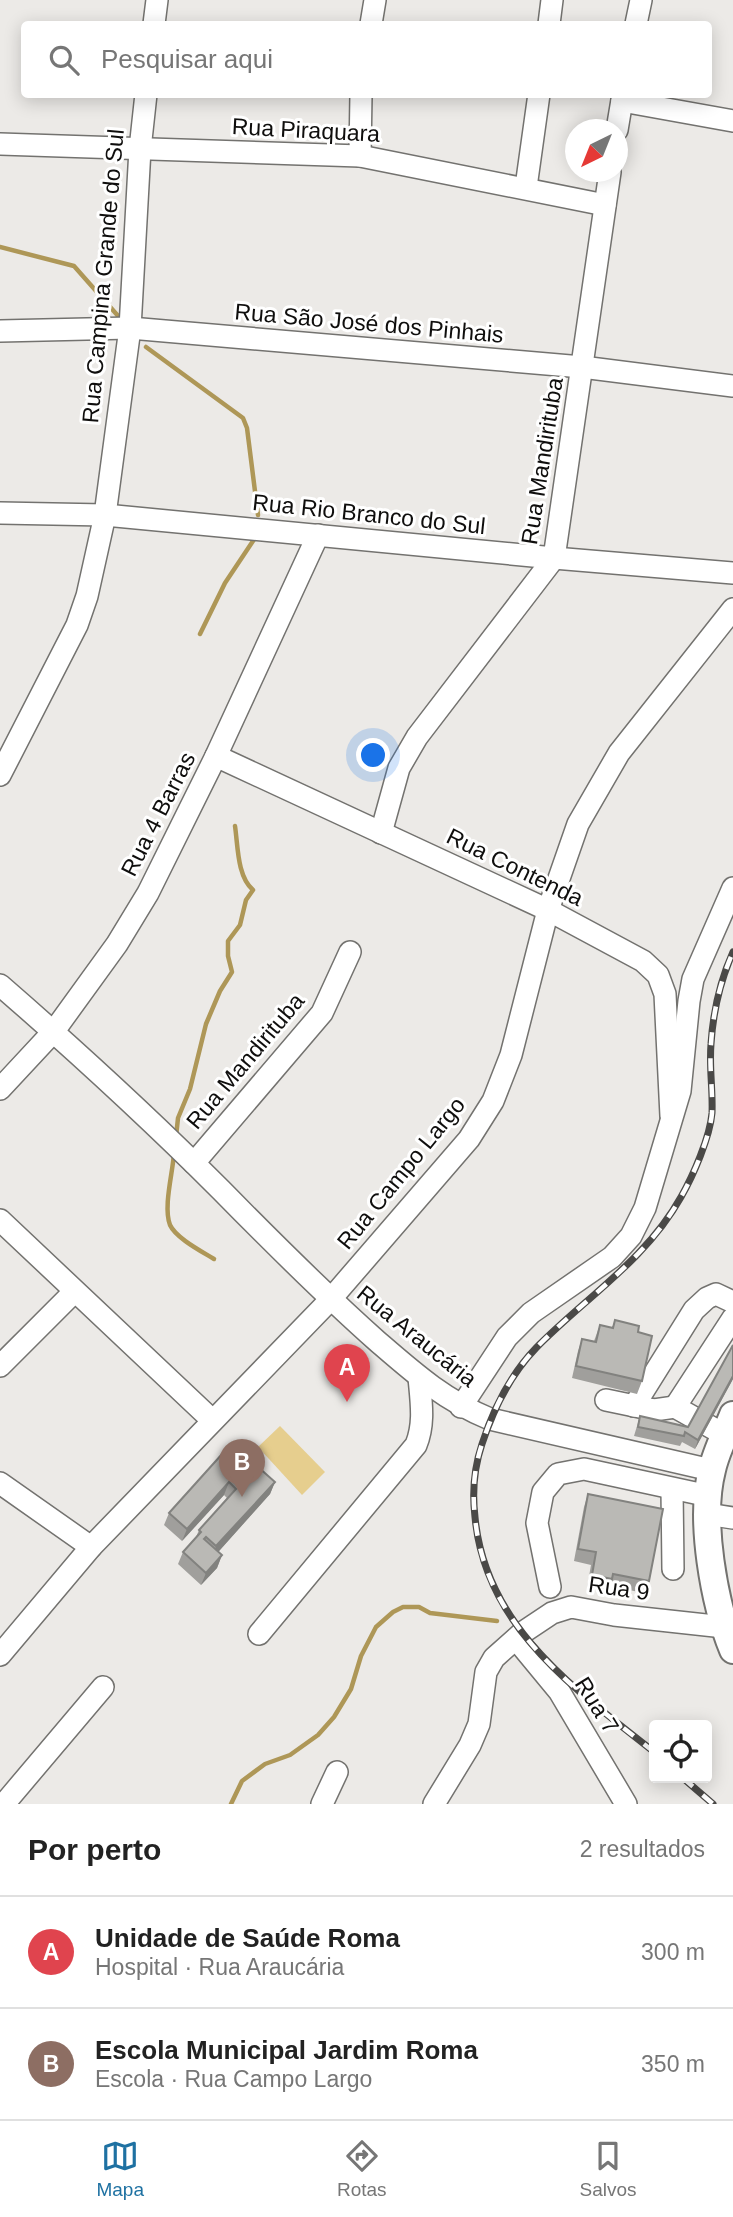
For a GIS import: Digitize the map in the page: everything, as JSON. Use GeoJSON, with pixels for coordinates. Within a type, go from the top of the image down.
{"type":"FeatureCollection","features":[{"type":"Feature","properties":{"kind":"main road"},"geometry":{"type":"LineString","coordinates":[[728,1638],[715,1592],[709,1493],[729,1425]]}},
{"type":"Feature","properties":{"kind":"street"},"geometry":{"type":"LineString","coordinates":[[155,21],[157,0]]}},
{"type":"Feature","properties":{"kind":"street"},"geometry":{"type":"LineString","coordinates":[[371,21],[374,0]]}},
{"type":"Feature","properties":{"kind":"street"},"geometry":{"type":"LineString","coordinates":[[549,21],[552,0]]}},
{"type":"Feature","properties":{"kind":"street"},"geometry":{"type":"LineString","coordinates":[[637,21],[641,0]]}},
{"type":"Feature","properties":{"kind":"street","name":"Rua Campina Grande do Sul"},"geometry":{"type":"LineString","coordinates":[[0,775],[77,625],[88,596],[106,515],[130,328],[140,149],[146,98]]}},
{"type":"Feature","properties":{"kind":"street"},"geometry":{"type":"LineString","coordinates":[[360,156],[361,98]]}},
{"type":"Feature","properties":{"kind":"street"},"geometry":{"type":"LineString","coordinates":[[526,187],[538,98]]}},
{"type":"Feature","properties":{"kind":"street"},"geometry":{"type":"LineString","coordinates":[[619,119],[622,98],[733,121]]}},
{"type":"Feature","properties":{"kind":"street","name":"Rua Piraquara"},"geometry":{"type":"LineString","coordinates":[[0,144],[360,156],[526,187],[605,205]]}},
{"type":"Feature","properties":{"kind":"street","name":"Rua Mandirituba"},"geometry":{"type":"LineString","coordinates":[[381,833],[399,768],[417,737],[554,558],[608,182]]}},
{"type":"Feature","properties":{"kind":"street","name":"Rua São José dos Pinhais"},"geometry":{"type":"LineString","coordinates":[[0,331],[130,328],[582,367],[733,386]]}},
{"type":"Feature","properties":{"kind":"street","name":"Rua Rio Branco do Sul"},"geometry":{"type":"LineString","coordinates":[[0,513],[106,515],[733,573]]}},
{"type":"Feature","properties":{"kind":"street","name":"Rua 4 Barras"},"geometry":{"type":"LineString","coordinates":[[0,1089],[54,1031],[117,944],[148,893],[216,756],[318,535]]}},
{"type":"Feature","properties":{"kind":"street","name":"Rua Campo Largo"},"geometry":{"type":"LineString","coordinates":[[0,1655],[92,1547],[330,1300],[468,1139],[493,1101],[511,1055],[548,910],[578,824],[619,753],[733,610]]}},
{"type":"Feature","properties":{"kind":"street","name":"Rua Contenda"},"geometry":{"type":"LineString","coordinates":[[216,756],[548,910],[643,961],[658,975],[665,994],[671,1116]]}},
{"type":"Feature","properties":{"kind":"street"},"geometry":{"type":"LineString","coordinates":[[461,1407],[507,1337],[531,1313],[612,1257],[631,1236],[645,1208],[680,1091],[693,979],[733,888]]}},
{"type":"Feature","properties":{"kind":"street","name":"Rua Mandirituba"},"geometry":{"type":"LineString","coordinates":[[194,1163],[322,1013],[350,952]]}},
{"type":"Feature","properties":{"kind":"street","name":"Rua Araucária"},"geometry":{"type":"LineString","coordinates":[[0,985],[54,1031],[194,1163],[330,1300],[419,1377],[461,1407],[490,1419],[709,1493]]}},
{"type":"Feature","properties":{"kind":"street"},"geometry":{"type":"LineString","coordinates":[[0,1220],[212,1420]]}},
{"type":"Feature","properties":{"kind":"street"},"geometry":{"type":"LineString","coordinates":[[0,1366],[74,1292]]}},
{"type":"Feature","properties":{"kind":"street"},"geometry":{"type":"LineString","coordinates":[[634,1406],[694,1310],[716,1294],[733,1302]]}},
{"type":"Feature","properties":{"kind":"street"},"geometry":{"type":"LineString","coordinates":[[675,1406],[733,1318]]}},
{"type":"Feature","properties":{"kind":"street"},"geometry":{"type":"LineString","coordinates":[[259,1634],[416,1446],[421,1433],[422,1417],[419,1377]]}},
{"type":"Feature","properties":{"kind":"street"},"geometry":{"type":"LineString","coordinates":[[606,1400],[654,1410],[675,1406],[729,1425]]}},
{"type":"Feature","properties":{"kind":"street"},"geometry":{"type":"LineString","coordinates":[[550,1587],[537,1523],[543,1492],[558,1474],[584,1469],[672,1489],[709,1493],[733,1518]]}},
{"type":"Feature","properties":{"kind":"street"},"geometry":{"type":"LineString","coordinates":[[0,1483],[92,1547]]}},
{"type":"Feature","properties":{"kind":"street"},"geometry":{"type":"LineString","coordinates":[[672,1489],[673,1569]]}},
{"type":"Feature","properties":{"kind":"street","name":"Rua 9"},"geometry":{"type":"LineString","coordinates":[[434,1804],[470,1745],[479,1724],[486,1672],[494,1658],[552,1613],[571,1607],[728,1638]]}},
{"type":"Feature","properties":{"kind":"street","name":"Rua 7"},"geometry":{"type":"LineString","coordinates":[[516,1639],[559,1691],[626,1804]]}},
{"type":"Feature","properties":{"kind":"street"},"geometry":{"type":"LineString","coordinates":[[4,1804],[103,1687]]}},
{"type":"Feature","properties":{"kind":"street"},"geometry":{"type":"LineString","coordinates":[[322,1804],[337,1772]]}},
{"type":"Feature","properties":{"kind":"shaded area"},"geometry":{"type":"Polygon","coordinates":[[[280,1426],[325,1472],[302,1495],[258,1447],[280,1426]]]}},
{"type":"Feature","properties":{"kind":"building"},"geometry":{"type":"Polygon","coordinates":[[[615,1320],[639,1326],[638,1332],[652,1336],[642,1381],[576,1366],[582,1339],[596,1342],[600,1325],[613,1328],[615,1320]]]}},
{"type":"Feature","properties":{"kind":"building"},"geometry":{"type":"Polygon","coordinates":[[[733,1345],[733,1376],[698,1440],[685,1432],[684,1436],[638,1427],[640,1416],[688,1427],[733,1345]]]}},
{"type":"Feature","properties":{"kind":"building"},"geometry":{"type":"Polygon","coordinates":[[[232,1443],[250,1459],[233,1477],[242,1484],[258,1467],[275,1482],[216,1546],[206,1537],[204,1539],[222,1555],[206,1573],[183,1552],[236,1489],[229,1482],[187,1529],[169,1513],[232,1443]]]}},
{"type":"Feature","properties":{"kind":"building"},"geometry":{"type":"Polygon","coordinates":[[[588,1494],[663,1509],[649,1581],[613,1574],[612,1579],[592,1575],[596,1552],[578,1549],[588,1494]]]}},
{"type":"Feature","properties":{"kind":"waterway"},"geometry":{"type":"LineString","coordinates":[[0,247],[74,266],[119,317]]}},
{"type":"Feature","properties":{"kind":"waterway"},"geometry":{"type":"LineString","coordinates":[[146,347],[243,418],[247,428],[258,515]]}},
{"type":"Feature","properties":{"kind":"waterway"},"geometry":{"type":"LineString","coordinates":[[200,634],[225,583],[257,535]]}},
{"type":"Feature","properties":{"kind":"waterway"},"geometry":{"type":"LineString","coordinates":[[176,1137],[178,1118],[190,1089],[206,1024],[220,991],[232,972],[228,941],[240,925],[246,900],[253,890],[241,869],[235,826]]}},
{"type":"Feature","properties":{"kind":"waterway"},"geometry":{"type":"LineString","coordinates":[[174,1153],[168,1199],[170,1225],[183,1239],[214,1259]]}},
{"type":"Feature","properties":{"kind":"waterway"},"geometry":{"type":"LineString","coordinates":[[231,1804],[242,1781],[265,1764],[290,1755],[318,1735],[334,1717],[351,1689],[361,1656],[376,1627],[393,1612],[403,1607],[419,1607],[430,1613],[497,1621]]}},
{"type":"Feature","properties":{"kind":"railway"},"geometry":{"type":"LineString","coordinates":[[649,1748],[565,1679],[515,1623],[496,1591],[482,1556],[475,1517],[474,1480],[479,1453],[491,1418],[518,1370],[536,1348],[633,1259],[667,1220],[691,1178],[711,1123],[713,1021],[733,952]]}},
{"type":"Feature","properties":{"kind":"railway"},"geometry":{"type":"LineString","coordinates":[[689,1783],[713,1804]]}},
{"type":"Feature","properties":{"kind":"place","name":"Unidade de Saúde Roma"},"geometry":{"type":"Point","coordinates":[347,1402]}},
{"type":"Feature","properties":{"kind":"place","name":"Escola Municipal Jardim Roma"},"geometry":{"type":"Point","coordinates":[242,1497]}}]}
